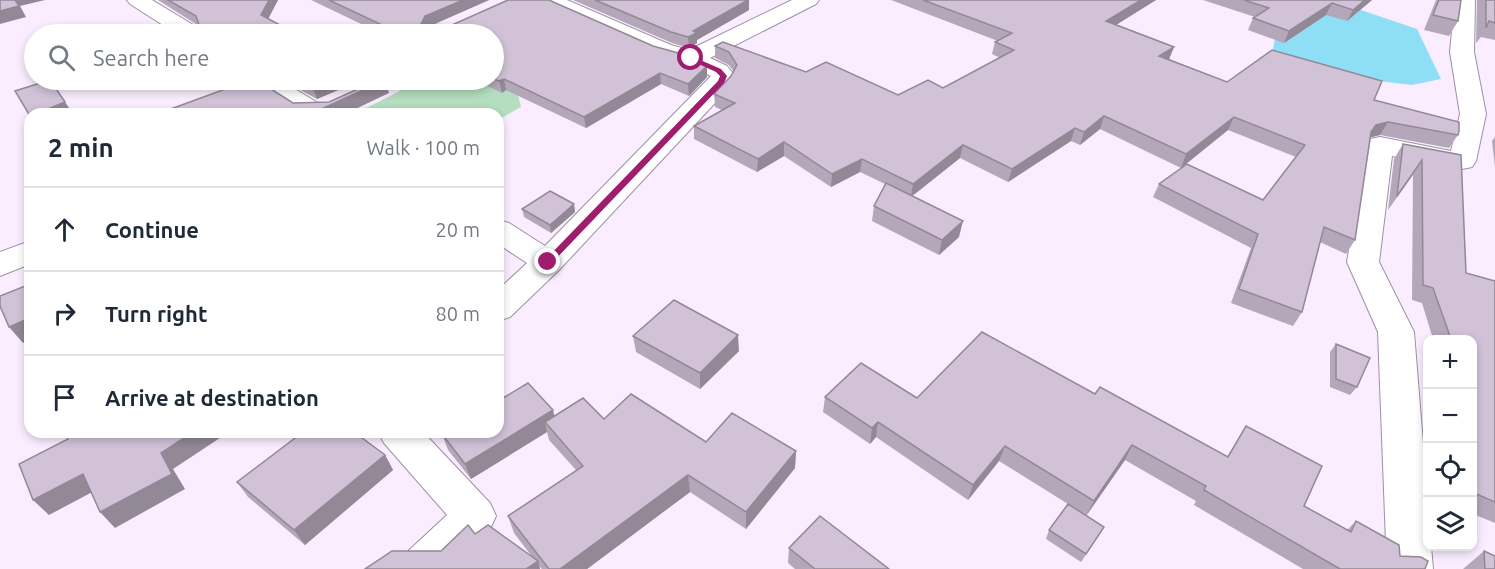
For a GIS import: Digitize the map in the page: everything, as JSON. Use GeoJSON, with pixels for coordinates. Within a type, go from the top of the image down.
{"type":"FeatureCollection","features":[{"type":"Feature","properties":{"kind":"street"},"geometry":{"type":"LineString","coordinates":[[137,0],[176,24]]}},
{"type":"Feature","properties":{"kind":"street"},"geometry":{"type":"LineString","coordinates":[[504,303],[548,262],[721,82],[723,76],[719,71],[691,58],[663,50],[549,0]]}},
{"type":"Feature","properties":{"kind":"street"},"geometry":{"type":"LineString","coordinates":[[691,58],[809,0]]}},
{"type":"Feature","properties":{"kind":"street"},"geometry":{"type":"LineString","coordinates":[[1410,569],[1396,332],[1362,262],[1380,145],[1462,161],[1473,114],[1462,52],[1465,0]]}},
{"type":"Feature","properties":{"kind":"street"},"geometry":{"type":"LineString","coordinates":[[282,90],[315,108]]}},
{"type":"Feature","properties":{"kind":"street"},"geometry":{"type":"LineString","coordinates":[[504,234],[548,262]]}},
{"type":"Feature","properties":{"kind":"street"},"geometry":{"type":"LineString","coordinates":[[0,265],[24,254]]}},
{"type":"Feature","properties":{"kind":"street"},"geometry":{"type":"LineString","coordinates":[[404,438],[475,516],[421,569]]}},
{"type":"Feature","properties":{"kind":"green space"},"geometry":{"type":"Polygon","coordinates":[[[504,81],[515,82],[521,107],[504,117],[504,108],[366,108],[400,91],[504,90],[504,81]]]}},
{"type":"Feature","properties":{"kind":"water"},"geometry":{"type":"Polygon","coordinates":[[[1328,10],[1361,10],[1417,29],[1441,79],[1412,85],[1353,78],[1272,55],[1279,16],[1328,10]]]}},
{"type":"Feature","properties":{"kind":"building"},"geometry":{"type":"Polygon","coordinates":[[[0,0],[15,0],[19,6],[0,11],[0,0]]]}},
{"type":"Feature","properties":{"kind":"building"},"geometry":{"type":"Polygon","coordinates":[[[168,0],[269,0],[261,15],[278,24],[199,24],[196,16],[168,0]]]}},
{"type":"Feature","properties":{"kind":"building"},"geometry":{"type":"Polygon","coordinates":[[[329,0],[463,0],[425,16],[421,24],[380,24],[329,0]]]}},
{"type":"Feature","properties":{"kind":"building"},"geometry":{"type":"Polygon","coordinates":[[[508,0],[549,0],[653,46],[682,54],[707,66],[688,84],[660,73],[584,117],[504,79],[504,24],[454,24],[508,0]]]}},
{"type":"Feature","properties":{"kind":"building"},"geometry":{"type":"Polygon","coordinates":[[[595,0],[748,0],[693,31],[697,33],[688,37],[595,0]]]}},
{"type":"Feature","properties":{"kind":"building"},"geometry":{"type":"Polygon","coordinates":[[[923,0],[1141,0],[1106,21],[1174,47],[1159,56],[1227,82],[1272,50],[1382,81],[1374,100],[1459,122],[1459,131],[1458,135],[1388,122],[1376,125],[1371,132],[1355,240],[1324,227],[1302,312],[1239,289],[1258,234],[1159,184],[1187,164],[1263,200],[1305,145],[1234,117],[1186,154],[1104,116],[1084,132],[1075,128],[1012,169],[963,145],[913,184],[862,159],[832,174],[784,142],[758,159],[694,126],[735,103],[714,94],[731,76],[737,65],[729,52],[715,46],[723,42],[806,72],[826,62],[898,95],[928,80],[943,88],[1014,50],[995,42],[1012,33],[923,0]]]}},
{"type":"Feature","properties":{"kind":"building"},"geometry":{"type":"Polygon","coordinates":[[[1244,0],[1365,0],[1353,10],[1332,3],[1289,31],[1253,18],[1269,8],[1244,0]]]}},
{"type":"Feature","properties":{"kind":"building"},"geometry":{"type":"Polygon","coordinates":[[[1439,0],[1461,0],[1458,21],[1433,15],[1439,0]]]}},
{"type":"Feature","properties":{"kind":"building"},"geometry":{"type":"Polygon","coordinates":[[[1486,0],[1495,0],[1495,23],[1489,21],[1486,28],[1486,0]]]}},
{"type":"Feature","properties":{"kind":"building"},"geometry":{"type":"Polygon","coordinates":[[[24,88],[24,90],[57,90],[65,102],[50,108],[25,108],[15,91],[24,88]]]}},
{"type":"Feature","properties":{"kind":"building"},"geometry":{"type":"Polygon","coordinates":[[[223,90],[273,90],[293,103],[329,102],[356,90],[363,90],[324,108],[173,108],[223,90]]]}},
{"type":"Feature","properties":{"kind":"building"},"geometry":{"type":"Polygon","coordinates":[[[1403,144],[1461,155],[1466,273],[1495,281],[1495,502],[1477,494],[1477,335],[1450,335],[1433,288],[1423,285],[1422,160],[1397,196],[1403,144]]]}},
{"type":"Feature","properties":{"kind":"building"},"geometry":{"type":"Polygon","coordinates":[[[886,183],[963,221],[942,240],[874,206],[886,183]]]}},
{"type":"Feature","properties":{"kind":"building"},"geometry":{"type":"Polygon","coordinates":[[[550,191],[574,204],[550,225],[522,209],[550,191]]]}},
{"type":"Feature","properties":{"kind":"building"},"geometry":{"type":"Polygon","coordinates":[[[24,286],[24,321],[9,327],[0,306],[0,296],[24,286]]]}},
{"type":"Feature","properties":{"kind":"building"},"geometry":{"type":"Polygon","coordinates":[[[674,300],[738,335],[700,373],[633,336],[674,300]]]}},
{"type":"Feature","properties":{"kind":"building"},"geometry":{"type":"Polygon","coordinates":[[[982,332],[1095,394],[1100,387],[1228,457],[1246,426],[1322,466],[1304,506],[1351,532],[1356,521],[1399,545],[1400,556],[1421,557],[1428,561],[1425,569],[1340,569],[1204,490],[1206,486],[1132,445],[1094,501],[1005,446],[973,485],[878,422],[872,428],[825,397],[861,363],[917,398],[982,332]]]}},
{"type":"Feature","properties":{"kind":"building"},"geometry":{"type":"Polygon","coordinates":[[[1336,344],[1370,358],[1357,387],[1336,379],[1336,344]]]}},
{"type":"Feature","properties":{"kind":"building"},"geometry":{"type":"Polygon","coordinates":[[[528,383],[553,410],[465,464],[445,438],[504,438],[504,397],[528,383]]]}},
{"type":"Feature","properties":{"kind":"building"},"geometry":{"type":"Polygon","coordinates":[[[631,394],[706,442],[732,413],[796,451],[746,512],[688,475],[560,569],[549,569],[508,516],[583,466],[545,422],[583,398],[604,419],[631,394]]]}},
{"type":"Feature","properties":{"kind":"building"},"geometry":{"type":"Polygon","coordinates":[[[184,438],[161,453],[172,474],[100,512],[83,474],[33,500],[19,464],[68,439],[184,438]]]}},
{"type":"Feature","properties":{"kind":"building"},"geometry":{"type":"Polygon","coordinates":[[[295,438],[362,438],[385,455],[294,530],[237,482],[295,438]]]}},
{"type":"Feature","properties":{"kind":"building"},"geometry":{"type":"Polygon","coordinates":[[[1068,504],[1104,527],[1086,554],[1049,530],[1068,504]]]}},
{"type":"Feature","properties":{"kind":"building"},"geometry":{"type":"Polygon","coordinates":[[[820,516],[889,569],[815,569],[789,548],[820,516]]]}},
{"type":"Feature","properties":{"kind":"building"},"geometry":{"type":"Polygon","coordinates":[[[468,525],[475,534],[488,525],[538,561],[526,569],[365,569],[392,551],[441,551],[468,525]]]}},
{"type":"Feature","properties":{"kind":"building"},"geometry":{"type":"Polygon","coordinates":[[[1484,551],[1495,556],[1495,569],[1485,569],[1484,551]]]}},
{"type":"Feature","properties":{"kind":"route"},"geometry":{"type":"LineString","coordinates":[[548,262],[721,82],[723,76],[719,71],[691,58]]}}]}
